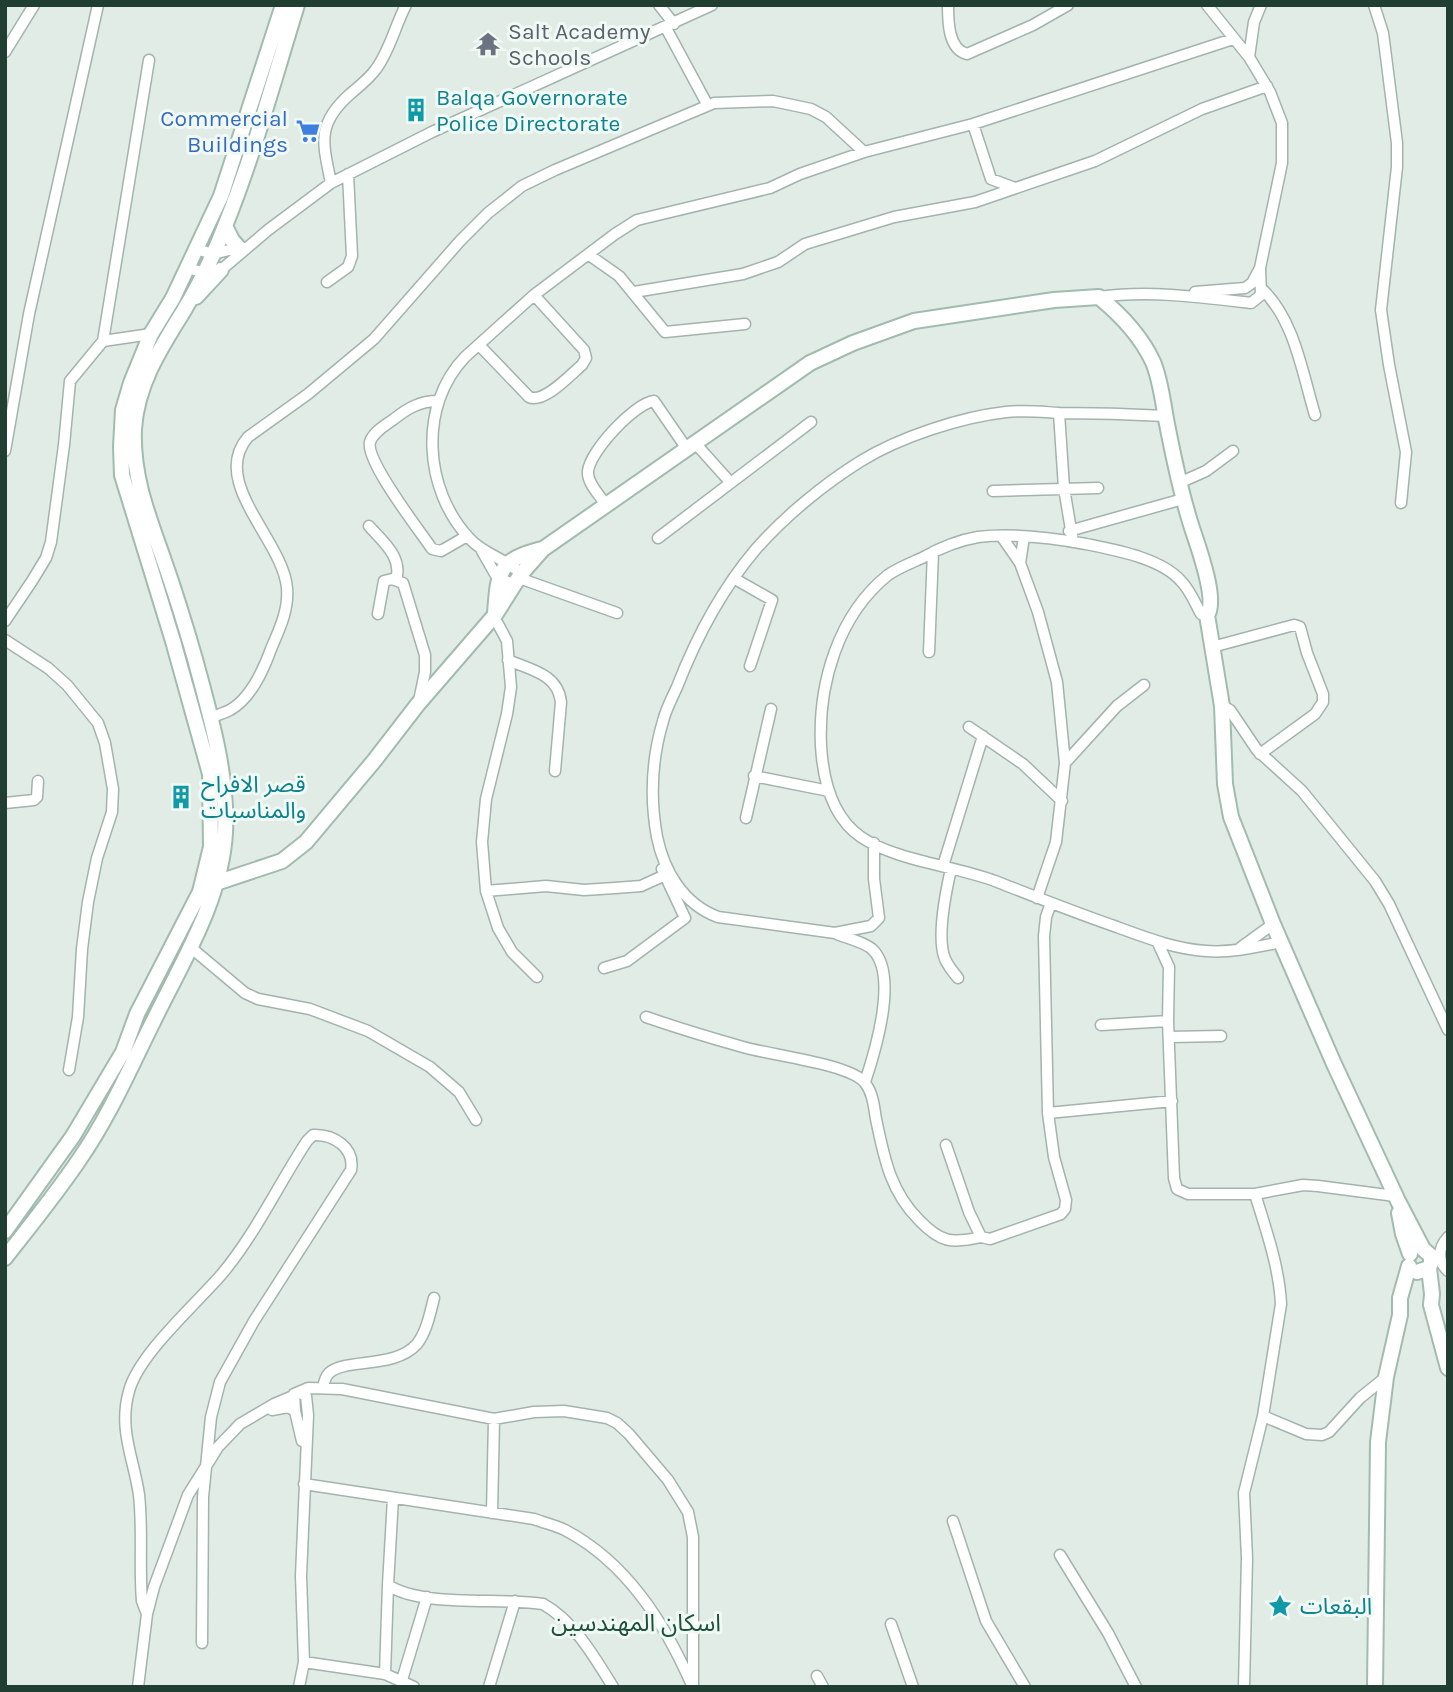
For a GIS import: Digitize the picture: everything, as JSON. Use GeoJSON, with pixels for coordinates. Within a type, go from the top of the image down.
{"type":"FeatureCollection","features":[{"type":"Feature","properties":{"kind":"main road"},"geometry":{"type":"LineString","coordinates":[[5,1258],[79,1160],[100,1127],[207,913],[222,861],[225,796],[223,775],[181,614],[122,475],[123,410],[151,334],[165,314],[225,186],[283,5]]}},
{"type":"Feature","properties":{"kind":"main road"},"geometry":{"type":"LineString","coordinates":[[186,308],[225,226],[297,5]]}},
{"type":"Feature","properties":{"kind":"main road"},"geometry":{"type":"LineString","coordinates":[[225,226],[239,248]]}},
{"type":"Feature","properties":{"kind":"main road"},"geometry":{"type":"LineString","coordinates":[[5,1231],[73,1136],[123,1052],[137,1014],[200,892],[207,868],[211,847],[210,774],[136,503],[134,446],[140,390],[161,345],[186,308],[221,270]]}},
{"type":"Feature","properties":{"kind":"main road"},"geometry":{"type":"LineString","coordinates":[[216,883],[282,861],[306,842],[493,618],[518,579],[543,549],[810,363],[914,321],[1054,300],[1099,297],[1132,329],[1147,350],[1157,372],[1179,483],[1204,566],[1210,610],[1207,615],[1222,706],[1225,784],[1231,817],[1273,924],[1425,1260],[1432,1294],[1431,1305],[1448,1368]]}},
{"type":"Feature","properties":{"kind":"main road"},"geometry":{"type":"LineString","coordinates":[[493,618],[498,579],[508,562],[523,554],[543,549]]}},
{"type":"Feature","properties":{"kind":"main road"},"geometry":{"type":"LineString","coordinates":[[222,861],[259,867]]}},
{"type":"Feature","properties":{"kind":"main road"},"geometry":{"type":"LineString","coordinates":[[150,989],[167,997]]}},
{"type":"Feature","properties":{"kind":"main road"},"geometry":{"type":"LineString","coordinates":[[1375,1687],[1378,1442],[1386,1377],[1400,1315],[1410,1299],[1425,1260]]}},
{"type":"Feature","properties":{"kind":"street"},"geometry":{"type":"LineString","coordinates":[[5,52],[34,5]]}},
{"type":"Feature","properties":{"kind":"street"},"geometry":{"type":"LineString","coordinates":[[5,451],[33,293],[98,5]]}},
{"type":"Feature","properties":{"kind":"street"},"geometry":{"type":"LineString","coordinates":[[331,183],[324,141],[329,117],[377,68],[406,5]]}},
{"type":"Feature","properties":{"kind":"street"},"geometry":{"type":"LineString","coordinates":[[659,5],[707,104]]}},
{"type":"Feature","properties":{"kind":"street"},"geometry":{"type":"LineString","coordinates":[[186,268],[203,272],[221,270],[268,230],[331,183],[432,132],[712,5]]}},
{"type":"Feature","properties":{"kind":"street"},"geometry":{"type":"LineString","coordinates":[[948,5],[951,35],[959,50],[967,54],[1068,5]]}},
{"type":"Feature","properties":{"kind":"street"},"geometry":{"type":"LineString","coordinates":[[1099,297],[1121,294],[1165,295],[1251,303],[1258,299],[1262,289],[1261,268],[1283,154],[1282,123],[1267,86],[1249,57],[1207,5]]}},
{"type":"Feature","properties":{"kind":"street"},"geometry":{"type":"LineString","coordinates":[[1249,57],[1254,22],[1261,5]]}},
{"type":"Feature","properties":{"kind":"street"},"geometry":{"type":"LineString","coordinates":[[1374,5],[1383,33],[1397,144],[1397,167],[1381,310],[1406,452],[1401,503]]}},
{"type":"Feature","properties":{"kind":"street"},"geometry":{"type":"LineString","coordinates":[[617,612],[518,579],[498,579],[482,551],[467,536],[444,502],[432,453],[438,401],[456,367],[534,295],[636,220],[770,188],[800,174],[864,152],[973,124],[1233,39]]}},
{"type":"Feature","properties":{"kind":"street"},"geometry":{"type":"LineString","coordinates":[[5,621],[46,558],[51,542],[60,484],[70,381],[103,341],[149,60]]}},
{"type":"Feature","properties":{"kind":"street"},"geometry":{"type":"LineString","coordinates":[[634,292],[743,274],[778,262],[805,244],[894,217],[975,202],[1094,161],[1202,109],[1267,86]]}},
{"type":"Feature","properties":{"kind":"street"},"geometry":{"type":"LineString","coordinates":[[210,718],[232,709],[250,692],[264,669],[287,605],[287,587],[281,564],[251,511],[241,486],[236,464],[241,446],[248,437],[308,394],[374,339],[460,241],[511,193],[555,170],[707,104],[773,101],[811,109],[826,117],[864,152]]}},
{"type":"Feature","properties":{"kind":"street"},"geometry":{"type":"LineString","coordinates":[[973,124],[991,179],[1015,188]]}},
{"type":"Feature","properties":{"kind":"street"},"geometry":{"type":"LineString","coordinates":[[327,282],[348,267],[351,260],[348,174]]}},
{"type":"Feature","properties":{"kind":"street"},"geometry":{"type":"LineString","coordinates":[[196,249],[213,254],[255,243]]}},
{"type":"Feature","properties":{"kind":"street"},"geometry":{"type":"LineString","coordinates":[[589,256],[614,271],[665,332],[745,324]]}},
{"type":"Feature","properties":{"kind":"street"},"geometry":{"type":"LineString","coordinates":[[1165,295],[1238,290],[1249,286],[1261,268]]}},
{"type":"Feature","properties":{"kind":"street"},"geometry":{"type":"LineString","coordinates":[[1262,289],[1277,305],[1291,334],[1315,415]]}},
{"type":"Feature","properties":{"kind":"street"},"geometry":{"type":"LineString","coordinates":[[480,346],[534,399],[543,398],[582,365],[586,358],[584,350],[534,295]]}},
{"type":"Feature","properties":{"kind":"street"},"geometry":{"type":"LineString","coordinates":[[103,341],[151,334]]}},
{"type":"Feature","properties":{"kind":"street"},"geometry":{"type":"LineString","coordinates":[[438,401],[422,402],[407,409],[372,438],[370,449],[395,499],[432,549],[440,551],[467,536]]}},
{"type":"Feature","properties":{"kind":"street"},"geometry":{"type":"LineString","coordinates":[[605,504],[590,482],[590,461],[595,451],[627,418],[654,401],[691,446],[730,482]]}},
{"type":"Feature","properties":{"kind":"street"},"geometry":{"type":"LineString","coordinates":[[604,968],[627,961],[685,918],[663,876],[652,793],[663,720],[693,649],[714,610],[755,550],[778,526],[862,460],[939,428],[979,416],[1009,412],[1059,412],[1166,416]]}},
{"type":"Feature","properties":{"kind":"street"},"geometry":{"type":"LineString","coordinates":[[1059,412],[1063,488],[1071,537]]}},
{"type":"Feature","properties":{"kind":"street"},"geometry":{"type":"LineString","coordinates":[[658,538],[811,422]]}},
{"type":"Feature","properties":{"kind":"street"},"geometry":{"type":"LineString","coordinates":[[1179,483],[1206,471],[1233,451]]}},
{"type":"Feature","properties":{"kind":"street"},"geometry":{"type":"LineString","coordinates":[[993,491],[1098,488]]}},
{"type":"Feature","properties":{"kind":"street"},"geometry":{"type":"LineString","coordinates":[[1071,537],[1183,499]]}},
{"type":"Feature","properties":{"kind":"street"},"geometry":{"type":"LineString","coordinates":[[369,526],[394,554],[399,570],[396,580]]}},
{"type":"Feature","properties":{"kind":"street"},"geometry":{"type":"LineString","coordinates":[[1207,615],[1200,614],[1182,582],[1162,567],[1121,551],[1071,537],[977,537],[933,552],[890,574],[869,593],[855,611],[840,639],[830,666],[820,720],[822,757],[829,792],[849,827],[874,843],[983,877],[1157,941],[1183,949],[1209,952],[1281,942]]}},
{"type":"Feature","properties":{"kind":"street"},"geometry":{"type":"LineString","coordinates":[[1002,537],[1020,563],[1038,612],[1057,682],[1065,763],[1056,842],[1037,898]]}},
{"type":"Feature","properties":{"kind":"street"},"geometry":{"type":"LineString","coordinates":[[1020,563],[1024,537]]}},
{"type":"Feature","properties":{"kind":"street"},"geometry":{"type":"LineString","coordinates":[[482,551],[508,562],[518,579]]}},
{"type":"Feature","properties":{"kind":"street"},"geometry":{"type":"LineString","coordinates":[[929,652],[933,552]]}},
{"type":"Feature","properties":{"kind":"street"},"geometry":{"type":"LineString","coordinates":[[735,579],[772,600],[750,666]]}},
{"type":"Feature","properties":{"kind":"street"},"geometry":{"type":"LineString","coordinates":[[378,614],[384,581],[396,580],[405,586],[425,655],[425,672],[418,705]]}},
{"type":"Feature","properties":{"kind":"street"},"geometry":{"type":"LineString","coordinates":[[493,618],[507,641],[511,687],[485,810],[482,842],[486,891],[498,928],[512,952],[537,977]]}},
{"type":"Feature","properties":{"kind":"street"},"geometry":{"type":"LineString","coordinates":[[1212,647],[1297,624],[1300,627],[1323,694],[1323,702],[1315,714],[1260,754]]}},
{"type":"Feature","properties":{"kind":"street"},"geometry":{"type":"LineString","coordinates":[[5,640],[57,677],[98,723],[105,743],[113,789],[112,812],[97,858],[88,902],[78,1017],[69,1070]]}},
{"type":"Feature","properties":{"kind":"street"},"geometry":{"type":"LineString","coordinates":[[508,660],[551,679],[560,691],[555,771]]}},
{"type":"Feature","properties":{"kind":"street"},"geometry":{"type":"LineString","coordinates":[[1065,763],[1117,706],[1144,685]]}},
{"type":"Feature","properties":{"kind":"street"},"geometry":{"type":"LineString","coordinates":[[1222,706],[1230,710],[1260,754],[1302,791],[1375,881],[1448,1030]]}},
{"type":"Feature","properties":{"kind":"street"},"geometry":{"type":"LineString","coordinates":[[746,818],[771,709]]}},
{"type":"Feature","properties":{"kind":"street"},"geometry":{"type":"LineString","coordinates":[[969,727],[1023,764],[1062,801]]}},
{"type":"Feature","properties":{"kind":"street"},"geometry":{"type":"LineString","coordinates":[[958,978],[944,958],[942,946],[947,867],[983,736]]}},
{"type":"Feature","properties":{"kind":"street"},"geometry":{"type":"LineString","coordinates":[[754,776],[829,792]]}},
{"type":"Feature","properties":{"kind":"street"},"geometry":{"type":"LineString","coordinates":[[5,803],[34,800],[37,797],[38,781]]}},
{"type":"Feature","properties":{"kind":"street"},"geometry":{"type":"LineString","coordinates":[[835,933],[871,926],[879,918],[874,878],[874,843]]}},
{"type":"Feature","properties":{"kind":"street"},"geometry":{"type":"LineString","coordinates":[[662,859],[675,883],[694,905],[704,912],[718,917],[835,933],[872,948],[884,968],[885,984],[875,1054],[865,1082]]}},
{"type":"Feature","properties":{"kind":"street"},"geometry":{"type":"LineString","coordinates":[[486,891],[546,886],[584,890],[641,886],[663,876]]}},
{"type":"Feature","properties":{"kind":"street"},"geometry":{"type":"LineString","coordinates":[[646,1017],[747,1048],[824,1065],[865,1082],[872,1099],[884,1158],[894,1187],[908,1209],[939,1238],[959,1241],[981,1237],[990,1240],[1061,1214],[1065,1209],[1066,1200],[1054,1157],[1048,1113],[1044,936],[1051,903]]}},
{"type":"Feature","properties":{"kind":"street"},"geometry":{"type":"LineString","coordinates":[[1237,950],[1273,924]]}},
{"type":"Feature","properties":{"kind":"street"},"geometry":{"type":"LineString","coordinates":[[1157,941],[1169,967],[1168,1020],[1174,1178],[1177,1189],[1188,1194],[1255,1194],[1303,1185],[1396,1199]]}},
{"type":"Feature","properties":{"kind":"street"},"geometry":{"type":"LineString","coordinates":[[189,946],[246,993],[258,999],[310,1009],[368,1031],[430,1067],[459,1092],[476,1120]]}},
{"type":"Feature","properties":{"kind":"street"},"geometry":{"type":"LineString","coordinates":[[1169,967],[1183,949]]}},
{"type":"Feature","properties":{"kind":"street"},"geometry":{"type":"LineString","coordinates":[[1101,1025],[1168,1020]]}},
{"type":"Feature","properties":{"kind":"street"},"geometry":{"type":"LineString","coordinates":[[1169,1037],[1221,1036]]}},
{"type":"Feature","properties":{"kind":"street"},"geometry":{"type":"LineString","coordinates":[[1048,1113],[1172,1101]]}},
{"type":"Feature","properties":{"kind":"street"},"geometry":{"type":"LineString","coordinates":[[147,1614],[142,1601],[138,1493],[126,1427],[126,1407],[132,1383],[152,1352],[236,1254],[307,1141],[313,1136],[326,1137],[348,1149],[352,1155],[351,1170],[254,1321],[220,1382],[211,1417],[203,1497],[202,1643]]}},
{"type":"Feature","properties":{"kind":"street"},"geometry":{"type":"LineString","coordinates":[[946,1145],[969,1212],[981,1237]]}},
{"type":"Feature","properties":{"kind":"street"},"geometry":{"type":"LineString","coordinates":[[1244,1687],[1247,1558],[1244,1493],[1263,1416],[1281,1304],[1270,1245],[1255,1194]]}},
{"type":"Feature","properties":{"kind":"street"},"geometry":{"type":"LineString","coordinates":[[1425,1260],[1440,1248],[1448,1237]]}},
{"type":"Feature","properties":{"kind":"street"},"geometry":{"type":"LineString","coordinates":[[1425,1260],[1443,1266],[1448,1271]]}},
{"type":"Feature","properties":{"kind":"street"},"geometry":{"type":"LineString","coordinates":[[323,1388],[332,1370],[372,1363],[408,1352],[425,1331],[434,1298]]}},
{"type":"Feature","properties":{"kind":"street"},"geometry":{"type":"LineString","coordinates":[[1263,1416],[1306,1434],[1322,1435],[1329,1432],[1360,1398],[1386,1377]]}},
{"type":"Feature","properties":{"kind":"street"},"geometry":{"type":"LineString","coordinates":[[299,1687],[304,1662],[300,1576],[308,1401],[312,1392],[323,1388]]}},
{"type":"Feature","properties":{"kind":"street"},"geometry":{"type":"LineString","coordinates":[[138,1687],[147,1614],[154,1587],[188,1495],[206,1465],[240,1424],[300,1390],[323,1388],[371,1394],[494,1419],[534,1412],[564,1412],[607,1418],[629,1434],[668,1480],[688,1512],[693,1537],[693,1687]]}},
{"type":"Feature","properties":{"kind":"street"},"geometry":{"type":"LineString","coordinates":[[294,1394],[304,1394],[308,1401]]}},
{"type":"Feature","properties":{"kind":"street"},"geometry":{"type":"LineString","coordinates":[[294,1394],[304,1452]]}},
{"type":"Feature","properties":{"kind":"street"},"geometry":{"type":"LineString","coordinates":[[240,1424],[285,1407],[295,1412]]}},
{"type":"Feature","properties":{"kind":"street"},"geometry":{"type":"LineString","coordinates":[[492,1513],[494,1419]]}},
{"type":"Feature","properties":{"kind":"street"},"geometry":{"type":"LineString","coordinates":[[304,1484],[534,1519],[565,1530],[596,1551],[634,1584],[677,1651],[693,1687]]}},
{"type":"Feature","properties":{"kind":"street"},"geometry":{"type":"LineString","coordinates":[[385,1674],[393,1498]]}},
{"type":"Feature","properties":{"kind":"street"},"geometry":{"type":"LineString","coordinates":[[953,1521],[986,1621],[1026,1687]]}},
{"type":"Feature","properties":{"kind":"street"},"geometry":{"type":"LineString","coordinates":[[1060,1555],[1108,1633],[1136,1687]]}},
{"type":"Feature","properties":{"kind":"street"},"geometry":{"type":"LineString","coordinates":[[388,1585],[401,1592],[427,1597],[543,1604],[552,1609],[586,1646],[613,1687]]}},
{"type":"Feature","properties":{"kind":"street"},"geometry":{"type":"LineString","coordinates":[[402,1680],[427,1597]]}},
{"type":"Feature","properties":{"kind":"street"},"geometry":{"type":"LineString","coordinates":[[489,1687],[515,1601]]}},
{"type":"Feature","properties":{"kind":"street"},"geometry":{"type":"LineString","coordinates":[[891,1624],[913,1687]]}},
{"type":"Feature","properties":{"kind":"street"},"geometry":{"type":"LineString","coordinates":[[304,1662],[385,1674],[414,1687]]}},
{"type":"Feature","properties":{"kind":"street"},"geometry":{"type":"LineString","coordinates":[[817,1676],[823,1687]]}},
{"type":"Feature","properties":{"kind":"place","name":"Salt Academy Schools"},"geometry":{"type":"Point","coordinates":[488,44]}},
{"type":"Feature","properties":{"kind":"place","name":"Balqa Governorate Police Directorate"},"geometry":{"type":"Point","coordinates":[416,110]}},
{"type":"Feature","properties":{"kind":"place","name":"Commercial Buildings"},"geometry":{"type":"Point","coordinates":[308,131]}},
{"type":"Feature","properties":{"kind":"place","name":"قصر الافراح والمناسبات"},"geometry":{"type":"Point","coordinates":[181,797]}},
{"type":"Feature","properties":{"kind":"place","name":"البقعات"},"geometry":{"type":"Point","coordinates":[1280,1606]}},
{"type":"Feature","properties":{"kind":"district","name":"اسكان المهندسين"},"geometry":{"type":"Point","coordinates":[636,1623]}}]}
